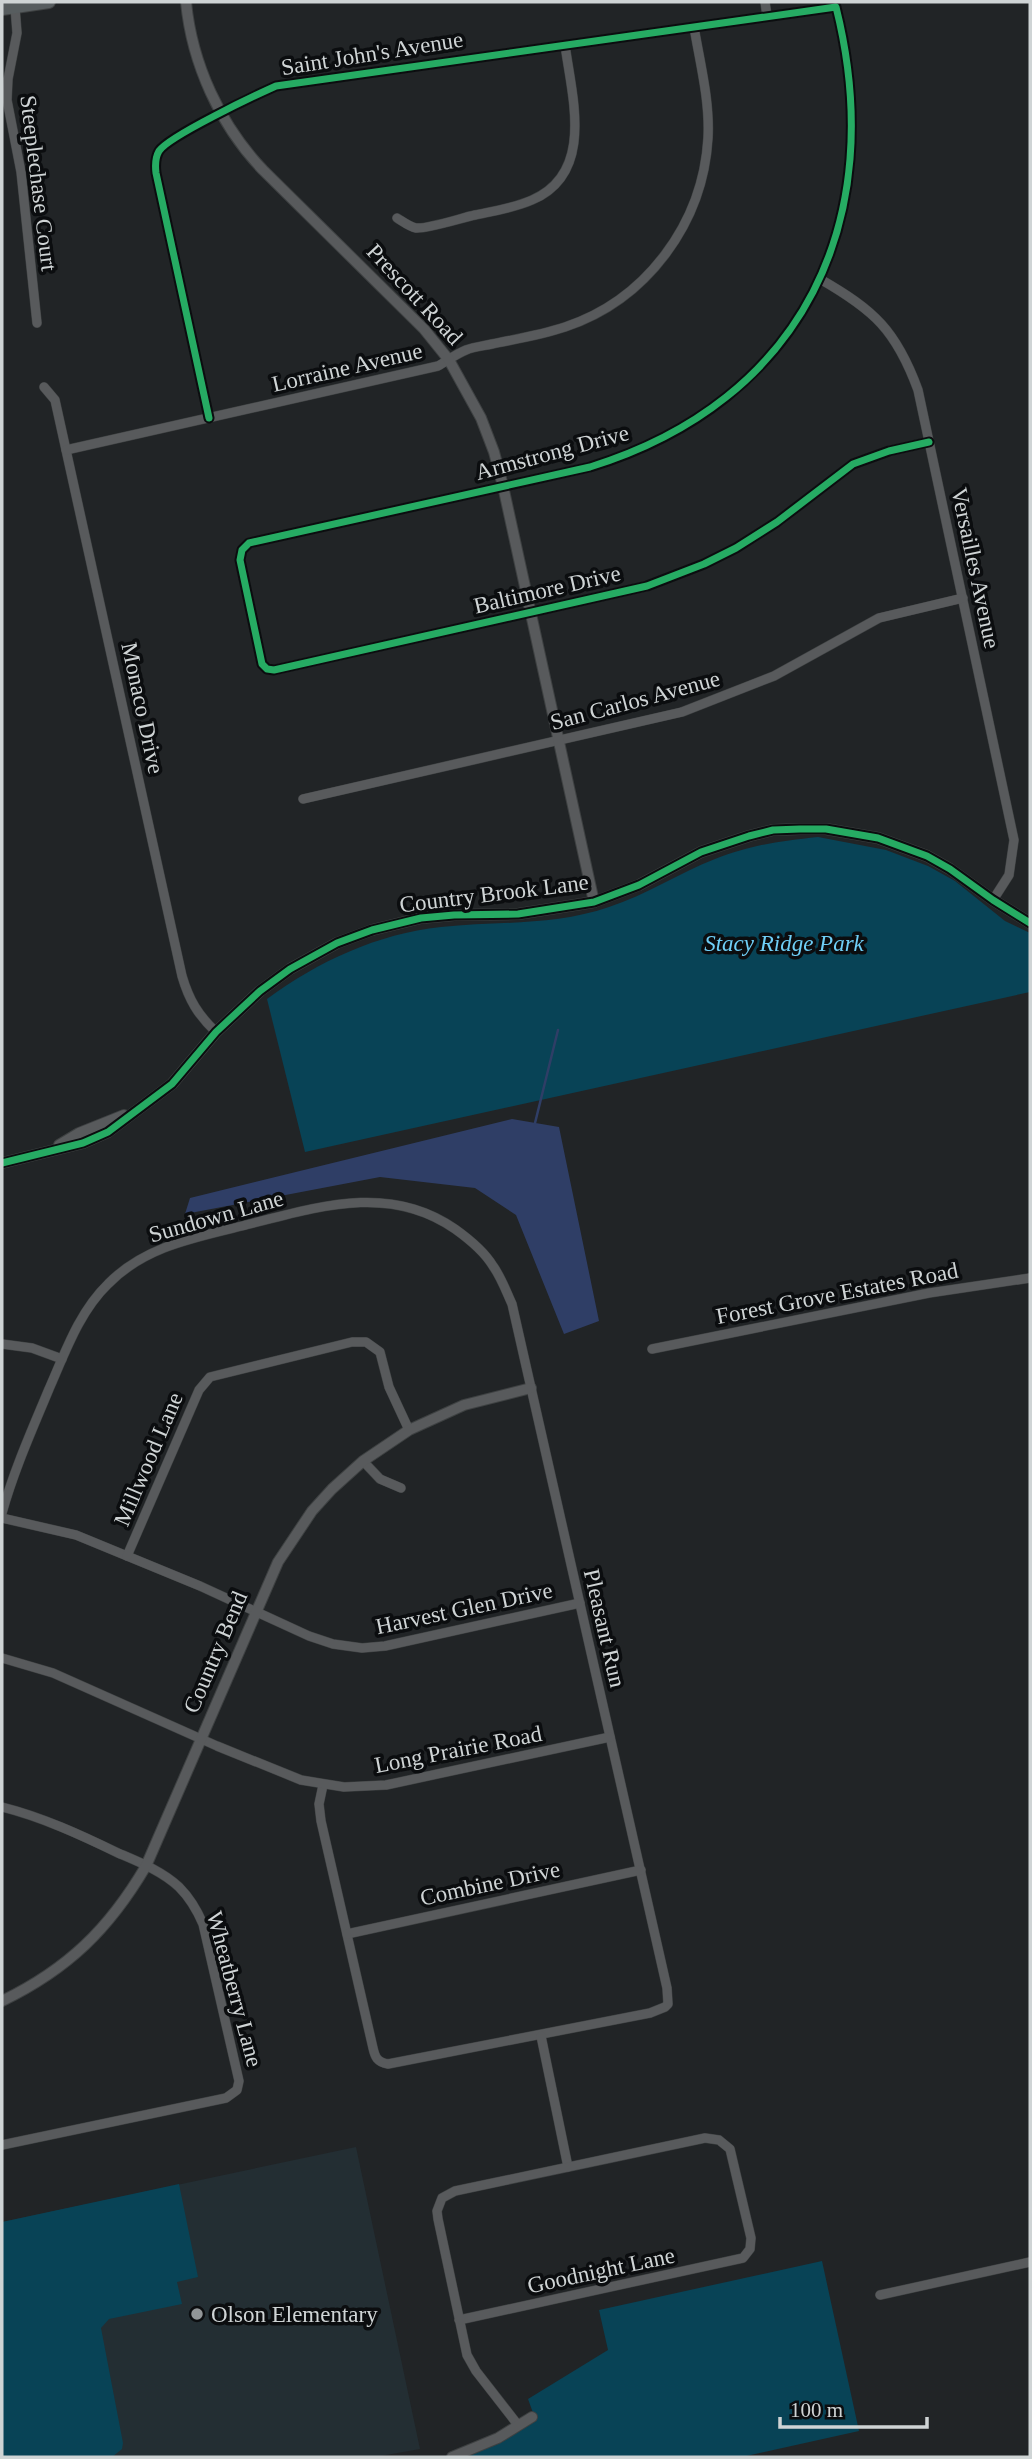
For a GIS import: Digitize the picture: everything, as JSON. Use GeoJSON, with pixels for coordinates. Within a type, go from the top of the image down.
{"type":"FeatureCollection","features":[{"type":"Feature","properties":{"kind":"main road"},"geometry":{"type":"LineString","coordinates":[[10,6],[49,2]]}},
{"type":"Feature","properties":{"kind":"street","name":"Prescott Road"},"geometry":{"type":"LineString","coordinates":[[186,2],[196,58],[222,113],[247,153],[424,329],[449,360],[484,425],[503,486],[594,902]]}},
{"type":"Feature","properties":{"kind":"street"},"geometry":{"type":"LineString","coordinates":[[765,2],[767,16]]}},
{"type":"Feature","properties":{"kind":"street","name":"Steeplechase Court"},"geometry":{"type":"LineString","coordinates":[[10,6],[18,33],[8,79],[7,100],[21,172],[37,323]]}},
{"type":"Feature","properties":{"kind":"street","name":"Saint John's Avenue"},"geometry":{"type":"LineString","coordinates":[[209,418],[156,173],[155,160],[164,145],[276,86],[836,7]]}},
{"type":"Feature","properties":{"kind":"street","name":"Armstrong Drive"},"geometry":{"type":"LineString","coordinates":[[243,548],[254,542],[590,467],[622,457],[684,428],[730,394],[763,363],[785,337],[820,279],[839,220],[846,190],[851,139],[849,67],[836,7]]}},
{"type":"Feature","properties":{"kind":"street","name":"Lorraine Avenue"},"geometry":{"type":"LineString","coordinates":[[66,450],[438,366],[466,350],[540,334],[588,318],[631,290],[666,254],[692,210],[705,162],[707,111],[694,27]]}},
{"type":"Feature","properties":{"kind":"street"},"geometry":{"type":"LineString","coordinates":[[397,218],[415,228],[515,206],[534,200],[550,189],[568,166],[576,139],[565,45]]}},
{"type":"Feature","properties":{"kind":"street","name":"Versailles Avenue"},"geometry":{"type":"LineString","coordinates":[[820,279],[862,306],[887,328],[899,346],[918,390],[1014,840],[1009,875],[993,900]]}},
{"type":"Feature","properties":{"kind":"street","name":"Monaco Drive"},"geometry":{"type":"LineString","coordinates":[[44,387],[55,400],[182,976],[192,1006],[200,1018],[216,1032]]}},
{"type":"Feature","properties":{"kind":"street","name":"Baltimore Drive"},"geometry":{"type":"LineString","coordinates":[[243,548],[240,560],[261,660],[264,667],[271,670],[647,586],[704,564],[736,548],[777,522],[853,464],[929,442]]}},
{"type":"Feature","properties":{"kind":"street","name":"San Carlos Avenue"},"geometry":{"type":"LineString","coordinates":[[303,799],[650,721],[713,701],[774,676],[879,618],[963,598]]}},
{"type":"Feature","properties":{"kind":"street","name":"Country Brook Lane"},"geometry":{"type":"LineString","coordinates":[[2,1163],[52,1150],[79,1133],[139,1109],[172,1084],[216,1032],[252,998],[290,969],[337,943],[363,933],[421,918],[518,914],[594,902],[639,885],[678,863],[725,843],[774,830],[800,828],[852,832],[903,846],[950,869],[1030,923]]}},
{"type":"Feature","properties":{"kind":"street","name":"Sundown Lane"},"geometry":{"type":"LineString","coordinates":[[2,1513],[11,1480],[62,1359],[95,1297],[123,1270],[147,1255],[188,1239],[306,1210],[371,1201],[407,1206],[442,1220],[470,1240],[493,1265]]}},
{"type":"Feature","properties":{"kind":"street","name":"Pleasant Run"},"geometry":{"type":"LineString","coordinates":[[493,1265],[512,1304],[669,1998],[665,2007],[650,2013],[541,2036]]}},
{"type":"Feature","properties":{"kind":"street","name":"Forest Grove Estates Road"},"geometry":{"type":"LineString","coordinates":[[652,1349],[929,1293],[1030,1278]]}},
{"type":"Feature","properties":{"kind":"street","name":"Millwood Lane"},"geometry":{"type":"LineString","coordinates":[[127,1556],[204,1383],[219,1374],[360,1341],[371,1344],[380,1352],[388,1387],[409,1430]]}},
{"type":"Feature","properties":{"kind":"street"},"geometry":{"type":"LineString","coordinates":[[2,1344],[32,1348],[62,1359]]}},
{"type":"Feature","properties":{"kind":"street","name":"Country Bend"},"geometry":{"type":"LineString","coordinates":[[2,2000],[50,1974],[81,1950],[129,1896],[146,1866],[278,1562],[306,1519],[332,1489],[363,1461],[409,1430],[464,1405],[531,1388]]}},
{"type":"Feature","properties":{"kind":"street"},"geometry":{"type":"LineString","coordinates":[[363,1461],[380,1479],[401,1488]]}},
{"type":"Feature","properties":{"kind":"street","name":"Harvest Glen Drive"},"geometry":{"type":"LineString","coordinates":[[2,1518],[76,1535],[333,1644],[385,1646],[580,1603]]}},
{"type":"Feature","properties":{"kind":"street","name":"Long Prairie Road"},"geometry":{"type":"LineString","coordinates":[[2,1658],[53,1673],[265,1766],[301,1780],[323,1784],[365,1787],[386,1785],[610,1737]]}},
{"type":"Feature","properties":{"kind":"street"},"geometry":{"type":"LineString","coordinates":[[323,1784],[319,1804],[321,1821],[375,2057],[379,2062],[388,2064],[541,2036],[568,2167],[455,2191],[442,2198],[437,2211],[467,2355],[476,2371],[518,2425]]}},
{"type":"Feature","properties":{"kind":"street","name":"Wheatberry Lane"},"geometry":{"type":"LineString","coordinates":[[2,1807],[89,1839],[146,1866],[181,1889],[196,1908],[203,1923],[239,2081],[237,2090],[226,2098],[2,2145]]}},
{"type":"Feature","properties":{"kind":"street","name":"Combine Drive"},"geometry":{"type":"LineString","coordinates":[[347,1934],[640,1870]]}},
{"type":"Feature","properties":{"kind":"street","name":"Goodnight Lane"},"geometry":{"type":"LineString","coordinates":[[459,2320],[738,2261],[748,2252],[751,2238],[732,2156],[723,2142],[705,2138],[568,2167]]}},
{"type":"Feature","properties":{"kind":"street"},"geometry":{"type":"LineString","coordinates":[[880,2295],[1030,2262]]}},
{"type":"Feature","properties":{"kind":"street"},"geometry":{"type":"LineString","coordinates":[[452,2457],[498,2438],[532,2417]]}},
{"type":"Feature","properties":{"kind":"shaded area"},"geometry":{"type":"Polygon","coordinates":[[[512,1119],[559,1127],[599,1321],[564,1334],[516,1215],[475,1188],[380,1177],[185,1214],[190,1198],[512,1119]]]}},
{"type":"Feature","properties":{"kind":"shaded area","name":"Olson Elementary"},"geometry":{"type":"Polygon","coordinates":[[[356,2147],[420,2449],[375,2457],[13,2457],[2,2406],[2,2222],[356,2147]]]}},
{"type":"Feature","properties":{"kind":"green space","name":"Stacy Ridge Park"},"geometry":{"type":"Polygon","coordinates":[[[818,837],[886,850],[928,866],[955,881],[1005,921],[1030,933],[1030,992],[305,1152],[267,999],[287,985],[328,961],[394,936],[441,927],[547,920],[588,913],[623,902],[728,854],[766,844],[818,837]]]}},
{"type":"Feature","properties":{"kind":"green space"},"geometry":{"type":"Polygon","coordinates":[[[179,2184],[198,2277],[177,2282],[182,2304],[109,2319],[101,2328],[122,2449],[112,2457],[2,2457],[2,2222],[179,2184]]]}},
{"type":"Feature","properties":{"kind":"green space"},"geometry":{"type":"Polygon","coordinates":[[[822,2261],[859,2431],[742,2457],[462,2457],[536,2421],[528,2399],[608,2350],[599,2310],[822,2261]]]}},
{"type":"Feature","properties":{"kind":"waterway"},"geometry":{"type":"LineString","coordinates":[[535,1123],[558,1030]]}},
{"type":"Feature","properties":{"kind":"cycle path"},"geometry":{"type":"LineString","coordinates":[[209,418],[156,170],[159,151],[166,144],[214,116],[276,86],[836,7],[849,85],[850,159],[838,228],[813,292],[776,348],[726,397],[664,437],[590,467],[249,543],[242,550],[240,560],[262,664],[267,669],[274,670],[647,586],[704,564],[736,548],[777,522],[853,464],[889,451],[929,442]]}},
{"type":"Feature","properties":{"kind":"cycle path"},"geometry":{"type":"LineString","coordinates":[[2,1163],[83,1143],[108,1132],[172,1084],[216,1032],[260,991],[290,969],[337,943],[372,930],[421,918],[518,914],[594,902],[639,885],[701,852],[773,830],[826,829],[878,838],[927,856],[1030,923]]}},
{"type":"Feature","properties":{"kind":"place","name":"Olson Elementary"},"geometry":{"type":"Point","coordinates":[197,2314]}}]}
